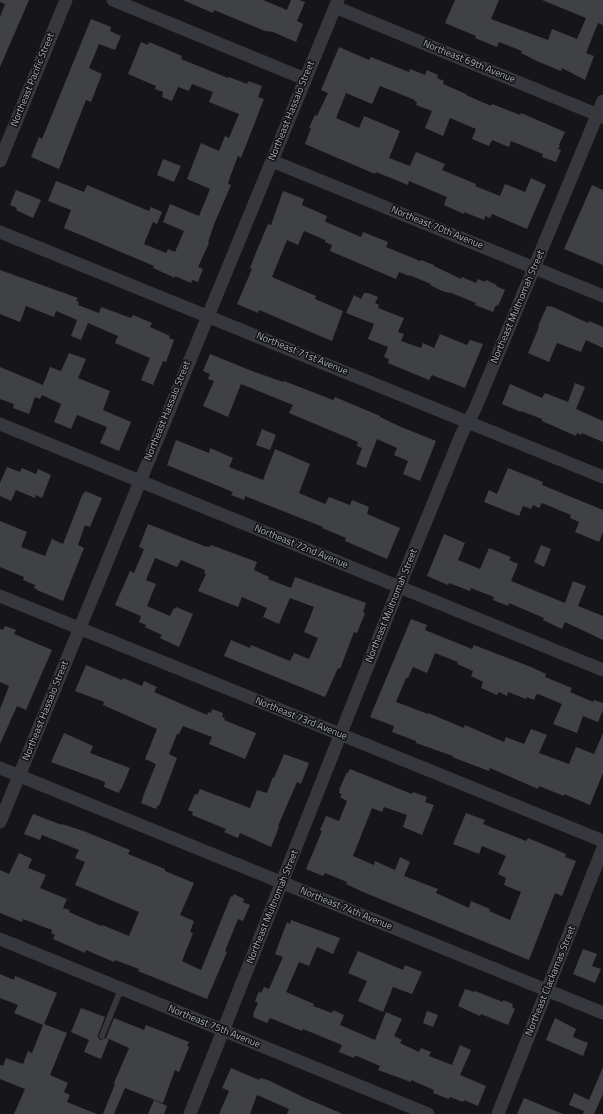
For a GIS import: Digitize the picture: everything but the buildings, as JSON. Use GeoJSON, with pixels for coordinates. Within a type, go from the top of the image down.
{"type":"FeatureCollection","features":[{"type":"Feature","properties":{"kind":"street","name":"Northeast Pacific Street"},"geometry":{"type":"LineString","coordinates":[[0,161],[66,0]]}},
{"type":"Feature","properties":{"kind":"street"},"geometry":{"type":"LineString","coordinates":[[113,0],[305,80]]}},
{"type":"Feature","properties":{"kind":"street","name":"Northeast Hassalo Street"},"geometry":{"type":"LineString","coordinates":[[0,822],[80,629],[139,481],[337,4]]}},
{"type":"Feature","properties":{"kind":"street","name":"Northeast 69th Avenue"},"geometry":{"type":"LineString","coordinates":[[337,4],[600,116]]}},
{"type":"Feature","properties":{"kind":"street","name":"Northeast Multnomah Street"},"geometry":{"type":"LineString","coordinates":[[190,1114],[462,432],[475,409],[600,116],[603,101]]}},
{"type":"Feature","properties":{"kind":"street","name":"Northeast 70th Avenue"},"geometry":{"type":"LineString","coordinates":[[272,161],[603,296]]}},
{"type":"Feature","properties":{"kind":"street","name":"Northeast 71st Avenue"},"geometry":{"type":"LineString","coordinates":[[0,232],[603,477]]}},
{"type":"Feature","properties":{"kind":"street","name":"Northeast 72nd Avenue"},"geometry":{"type":"LineString","coordinates":[[0,424],[603,670]]}},
{"type":"Feature","properties":{"kind":"street","name":"Northeast 73rd Avenue"},"geometry":{"type":"LineString","coordinates":[[0,596],[603,842]]}},
{"type":"Feature","properties":{"kind":"street","name":"Northeast 74th Avenue"},"geometry":{"type":"LineString","coordinates":[[0,768],[603,1013]]}},
{"type":"Feature","properties":{"kind":"street","name":"Northeast Clackamas Street"},"geometry":{"type":"LineString","coordinates":[[498,1114],[603,848]]}},
{"type":"Feature","properties":{"kind":"street","name":"Northeast 75th Avenue"},"geometry":{"type":"LineString","coordinates":[[0,940],[428,1114]]}},
{"type":"Feature","properties":{"kind":"lane"},"geometry":{"type":"LineString","coordinates":[[102,1036],[121,989]]}}]}
